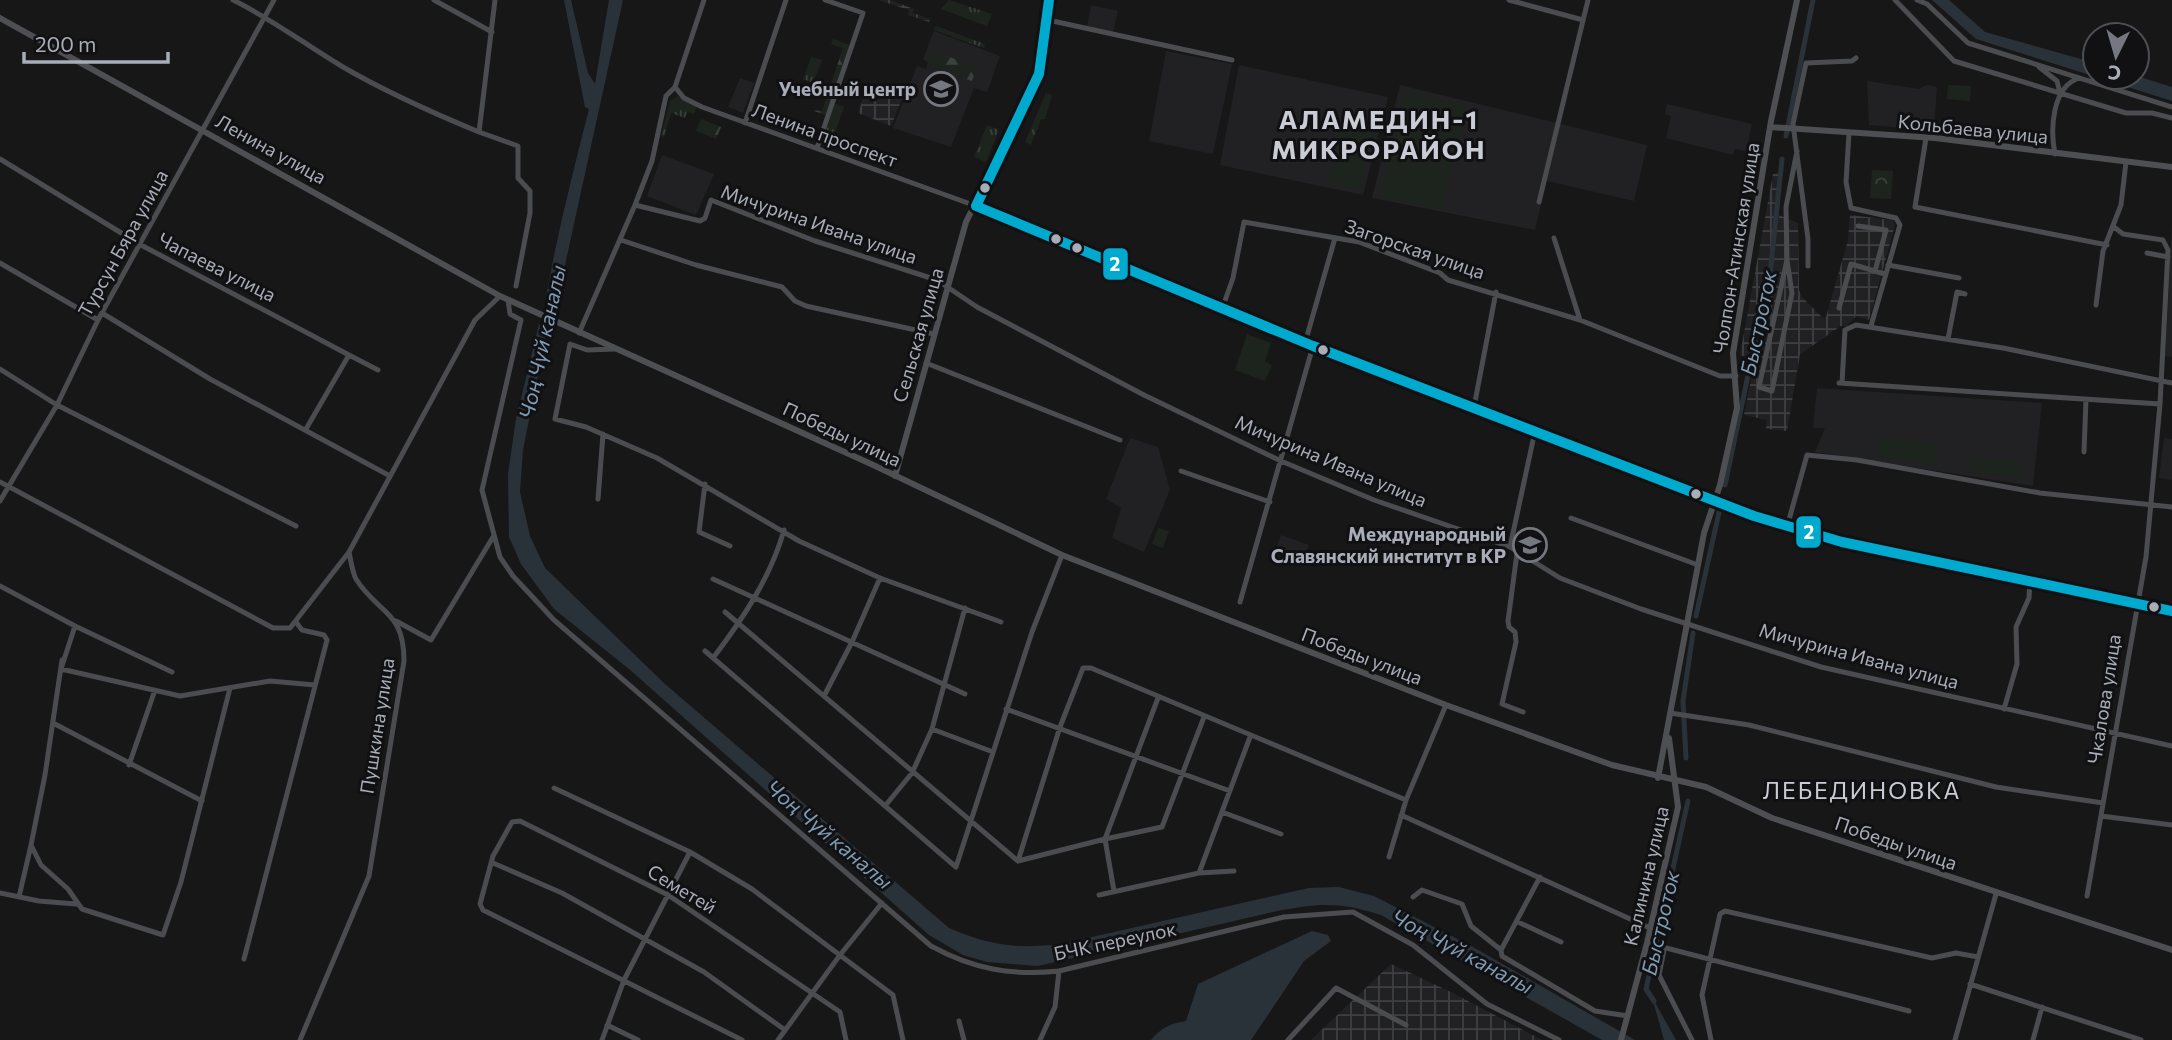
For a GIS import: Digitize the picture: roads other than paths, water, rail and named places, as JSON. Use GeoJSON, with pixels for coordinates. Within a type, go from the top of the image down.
{"type":"FeatureCollection","features":[{"type":"Feature","properties":{"kind":"main road","name":"Сельская улица"},"geometry":{"type":"LineString","coordinates":[[895,476],[966,222],[1039,74],[1049,0]]}},
{"type":"Feature","properties":{"kind":"main road","name":"Чолпон-Атинская улица"},"geometry":{"type":"LineString","coordinates":[[1714,500],[1720,485],[1737,408],[1733,353],[1770,127],[1797,0]]}},
{"type":"Feature","properties":{"kind":"main road","name":"Ленина улица"},"geometry":{"type":"LineString","coordinates":[[0,18],[500,296],[566,327]]}},
{"type":"Feature","properties":{"kind":"main road","name":"Кольбаева улица"},"geometry":{"type":"LineString","coordinates":[[1770,127],[1792,131],[1926,138],[2172,167]]}},
{"type":"Feature","properties":{"kind":"main road"},"geometry":{"type":"LineString","coordinates":[[976,206],[1222,309],[1474,407],[1534,434],[1787,527],[1842,542],[2172,611]]}},
{"type":"Feature","properties":{"kind":"main road","name":"Победы улица"},"geometry":{"type":"LineString","coordinates":[[566,327],[1062,555],[1446,705],[1612,765],[1658,778],[1706,787],[1772,818],[2172,950]]}},
{"type":"Feature","properties":{"kind":"main road","name":"Калинина улица"},"geometry":{"type":"LineString","coordinates":[[1658,778],[1686,624],[1714,500]]}},
{"type":"Feature","properties":{"kind":"main road","name":"Калинина улица"},"geometry":{"type":"LineString","coordinates":[[1621,1040],[1656,946],[1650,928],[1679,801],[1668,732]]}},
{"type":"Feature","properties":{"kind":"street"},"geometry":{"type":"LineString","coordinates":[[233,0],[265,16],[343,67],[423,108],[518,146],[518,178],[530,191],[530,213],[516,286]]}},
{"type":"Feature","properties":{"kind":"street","name":"Турсун Бяра улица"},"geometry":{"type":"LineString","coordinates":[[0,501],[57,405],[98,320],[274,0]]}},
{"type":"Feature","properties":{"kind":"street"},"geometry":{"type":"LineString","coordinates":[[434,0],[492,32]]}},
{"type":"Feature","properties":{"kind":"street"},"geometry":{"type":"LineString","coordinates":[[479,132],[495,0]]}},
{"type":"Feature","properties":{"kind":"street"},"geometry":{"type":"LineString","coordinates":[[579,333],[621,240],[652,161],[672,89],[704,0]]}},
{"type":"Feature","properties":{"kind":"street"},"geometry":{"type":"LineString","coordinates":[[745,123],[786,0]]}},
{"type":"Feature","properties":{"kind":"street"},"geometry":{"type":"LineString","coordinates":[[817,148],[863,13],[825,0]]}},
{"type":"Feature","properties":{"kind":"street"},"geometry":{"type":"LineString","coordinates":[[1510,0],[1583,20]]}},
{"type":"Feature","properties":{"kind":"street"},"geometry":{"type":"LineString","coordinates":[[1539,202],[1588,0]]}},
{"type":"Feature","properties":{"kind":"street"},"geometry":{"type":"LineString","coordinates":[[1895,0],[1954,61],[2126,113],[2152,113],[2172,118]]}},
{"type":"Feature","properties":{"kind":"street"},"geometry":{"type":"LineString","coordinates":[[1917,0],[1927,4],[1968,43],[2081,78]]}},
{"type":"Feature","properties":{"kind":"street"},"geometry":{"type":"LineString","coordinates":[[1048,20],[1232,61]]}},
{"type":"Feature","properties":{"kind":"street"},"geometry":{"type":"LineString","coordinates":[[1808,266],[1808,239],[1792,131],[1806,63],[1852,61],[1856,58]]}},
{"type":"Feature","properties":{"kind":"street"},"geometry":{"type":"LineString","coordinates":[[2034,63],[2057,81],[2060,93],[2052,134],[2055,154]]}},
{"type":"Feature","properties":{"kind":"street"},"geometry":{"type":"LineString","coordinates":[[2060,93],[2070,81],[2081,78]]}},
{"type":"Feature","properties":{"kind":"street","name":"Ленина проспект"},"geometry":{"type":"LineString","coordinates":[[672,89],[687,101],[976,206]]}},
{"type":"Feature","properties":{"kind":"street"},"geometry":{"type":"LineString","coordinates":[[2122,91],[2172,107]]}},
{"type":"Feature","properties":{"kind":"street"},"geometry":{"type":"LineString","coordinates":[[1849,133],[1846,182],[1851,208],[1900,221],[1871,326]]}},
{"type":"Feature","properties":{"kind":"street"},"geometry":{"type":"LineString","coordinates":[[1926,138],[1915,207],[1936,214],[2107,245]]}},
{"type":"Feature","properties":{"kind":"street"},"geometry":{"type":"LineString","coordinates":[[1787,260],[1759,387],[1772,391],[1792,293],[1787,260],[1786,207],[1797,151]]}},
{"type":"Feature","properties":{"kind":"street","name":"Чапаева улица"},"geometry":{"type":"LineString","coordinates":[[0,159],[141,245],[378,370]]}},
{"type":"Feature","properties":{"kind":"street"},"geometry":{"type":"LineString","coordinates":[[2096,304],[2104,251],[2122,205],[2126,162]]}},
{"type":"Feature","properties":{"kind":"street","name":"Мичурина Ивана улица"},"geometry":{"type":"LineString","coordinates":[[635,205],[700,221],[705,218],[710,200],[803,237],[933,278],[978,307],[1144,395],[1281,461],[1374,500],[1510,547],[1560,578],[1686,624],[1821,667],[2172,746]]}},
{"type":"Feature","properties":{"kind":"street","name":"Загорская улица"},"geometry":{"type":"LineString","coordinates":[[1222,309],[1233,278],[1244,222],[1359,242],[1440,274],[1447,280],[1496,292],[1580,320],[1720,376],[1736,376]]}},
{"type":"Feature","properties":{"kind":"street"},"geometry":{"type":"LineString","coordinates":[[1858,226],[1886,230],[1875,271]]}},
{"type":"Feature","properties":{"kind":"street"},"geometry":{"type":"LineString","coordinates":[[2114,227],[2123,234],[2164,240],[2168,246],[2168,257],[2147,253]]}},
{"type":"Feature","properties":{"kind":"street"},"geometry":{"type":"LineString","coordinates":[[1240,602],[1281,461],[1335,238]]}},
{"type":"Feature","properties":{"kind":"street"},"geometry":{"type":"LineString","coordinates":[[1554,238],[1580,320]]}},
{"type":"Feature","properties":{"kind":"street"},"geometry":{"type":"LineString","coordinates":[[621,240],[696,265],[782,287],[795,300],[806,306],[934,334]]}},
{"type":"Feature","properties":{"kind":"street","name":"Чкалова улица"},"geometry":{"type":"LineString","coordinates":[[2087,896],[2132,623],[2138,603],[2151,505],[2168,257]]}},
{"type":"Feature","properties":{"kind":"street"},"geometry":{"type":"LineString","coordinates":[[0,262],[98,320]]}},
{"type":"Feature","properties":{"kind":"street"},"geometry":{"type":"LineString","coordinates":[[1839,308],[1850,264],[1885,274]]}},
{"type":"Feature","properties":{"kind":"street"},"geometry":{"type":"LineString","coordinates":[[1888,265],[1959,278]]}},
{"type":"Feature","properties":{"kind":"street"},"geometry":{"type":"LineString","coordinates":[[1474,407],[1496,292]]}},
{"type":"Feature","properties":{"kind":"street"},"geometry":{"type":"LineString","coordinates":[[1948,339],[1957,292],[1965,294]]}},
{"type":"Feature","properties":{"kind":"street"},"geometry":{"type":"LineString","coordinates":[[0,482],[273,628],[290,628],[349,552],[475,320],[500,296]]}},
{"type":"Feature","properties":{"kind":"street","name":"БЧК переулок"},"geometry":{"type":"LineString","coordinates":[[508,300],[510,314],[521,320],[482,490],[500,557],[513,576],[554,620],[931,946],[957,960],[1000,972],[1059,971],[1284,917],[1353,912],[1413,945],[1487,1004],[1559,1040]]}},
{"type":"Feature","properties":{"kind":"street"},"geometry":{"type":"LineString","coordinates":[[102,313],[210,379],[390,476]]}},
{"type":"Feature","properties":{"kind":"street"},"geometry":{"type":"LineString","coordinates":[[2160,404],[1841,383],[1845,330],[1856,325],[1871,326],[2172,383]]}},
{"type":"Feature","properties":{"kind":"street"},"geometry":{"type":"LineString","coordinates":[[615,349],[587,350],[570,344],[555,419],[603,434],[705,484],[799,541],[880,578],[1001,622]]}},
{"type":"Feature","properties":{"kind":"street"},"geometry":{"type":"LineString","coordinates":[[306,429],[349,355]]}},
{"type":"Feature","properties":{"kind":"street"},"geometry":{"type":"LineString","coordinates":[[926,363],[1120,440]]}},
{"type":"Feature","properties":{"kind":"street"},"geometry":{"type":"LineString","coordinates":[[0,369],[57,405],[296,526]]}},
{"type":"Feature","properties":{"kind":"street"},"geometry":{"type":"LineString","coordinates":[[2084,452],[2086,399]]}},
{"type":"Feature","properties":{"kind":"street"},"geometry":{"type":"LineString","coordinates":[[598,499],[603,434]]}},
{"type":"Feature","properties":{"kind":"street"},"geometry":{"type":"LineString","coordinates":[[1510,547],[1534,434]]}},
{"type":"Feature","properties":{"kind":"street"},"geometry":{"type":"LineString","coordinates":[[1787,527],[1807,455],[1857,460],[2040,493],[2172,507]]}},
{"type":"Feature","properties":{"kind":"street"},"geometry":{"type":"LineString","coordinates":[[1181,471],[1270,502]]}},
{"type":"Feature","properties":{"kind":"street"},"geometry":{"type":"LineString","coordinates":[[705,484],[699,532],[730,546]]}},
{"type":"Feature","properties":{"kind":"street"},"geometry":{"type":"LineString","coordinates":[[1571,518],[1698,565]]}},
{"type":"Feature","properties":{"kind":"street"},"geometry":{"type":"LineString","coordinates":[[713,658],[740,624],[780,547],[784,530]]}},
{"type":"Feature","properties":{"kind":"street"},"geometry":{"type":"LineString","coordinates":[[396,621],[431,640],[494,537]]}},
{"type":"Feature","properties":{"kind":"street","name":"Пушкина улица"},"geometry":{"type":"LineString","coordinates":[[300,1040],[369,876],[404,661],[404,643],[396,621],[354,576],[349,552]]}},
{"type":"Feature","properties":{"kind":"street"},"geometry":{"type":"LineString","coordinates":[[1517,553],[1508,621],[1516,635],[1516,642],[1502,704],[1523,712]]}},
{"type":"Feature","properties":{"kind":"street"},"geometry":{"type":"LineString","coordinates":[[705,651],[956,867],[1006,709],[1062,555]]}},
{"type":"Feature","properties":{"kind":"street"},"geometry":{"type":"LineString","coordinates":[[824,696],[852,642],[880,578]]}},
{"type":"Feature","properties":{"kind":"street"},"geometry":{"type":"LineString","coordinates":[[713,579],[965,694]]}},
{"type":"Feature","properties":{"kind":"street"},"geometry":{"type":"LineString","coordinates":[[2004,709],[2017,664],[2016,627],[2029,598],[2030,581]]}},
{"type":"Feature","properties":{"kind":"street"},"geometry":{"type":"LineString","coordinates":[[0,586],[75,626],[172,671]]}},
{"type":"Feature","properties":{"kind":"street"},"geometry":{"type":"LineString","coordinates":[[885,806],[912,773],[932,729],[965,608]]}},
{"type":"Feature","properties":{"kind":"street"},"geometry":{"type":"LineString","coordinates":[[725,612],[1018,862]]}},
{"type":"Feature","properties":{"kind":"street"},"geometry":{"type":"LineString","coordinates":[[244,959],[327,639],[324,635],[302,630],[296,622]]}},
{"type":"Feature","properties":{"kind":"street"},"geometry":{"type":"LineString","coordinates":[[19,897],[31,845],[62,660],[75,626]]}},
{"type":"Feature","properties":{"kind":"street"},"geometry":{"type":"LineString","coordinates":[[1018,862],[1060,727],[1083,668],[1091,668],[1204,718],[1406,800]]}},
{"type":"Feature","properties":{"kind":"street"},"geometry":{"type":"LineString","coordinates":[[61,669],[180,696],[270,681],[315,685]]}},
{"type":"Feature","properties":{"kind":"street"},"geometry":{"type":"LineString","coordinates":[[31,845],[41,865],[69,890],[76,904],[82,909],[163,935],[181,882],[230,688]]}},
{"type":"Feature","properties":{"kind":"street"},"geometry":{"type":"LineString","coordinates":[[129,765],[155,690]]}},
{"type":"Feature","properties":{"kind":"street"},"geometry":{"type":"LineString","coordinates":[[1114,891],[1107,840],[1158,698]]}},
{"type":"Feature","properties":{"kind":"street"},"geometry":{"type":"LineString","coordinates":[[1388,858],[1406,800],[1446,705]]}},
{"type":"Feature","properties":{"kind":"street"},"geometry":{"type":"LineString","coordinates":[[1006,709],[1137,754],[1230,791]]}},
{"type":"Feature","properties":{"kind":"street"},"geometry":{"type":"LineString","coordinates":[[1670,713],[1762,728],[1996,787],[2103,803]]}},
{"type":"Feature","properties":{"kind":"street"},"geometry":{"type":"LineString","coordinates":[[1018,862],[1162,827],[1204,718]]}},
{"type":"Feature","properties":{"kind":"street"},"geometry":{"type":"LineString","coordinates":[[52,723],[202,801]]}},
{"type":"Feature","properties":{"kind":"street"},"geometry":{"type":"LineString","coordinates":[[932,729],[993,752]]}},
{"type":"Feature","properties":{"kind":"street"},"geometry":{"type":"LineString","coordinates":[[1199,873],[1250,737]]}},
{"type":"Feature","properties":{"kind":"street"},"geometry":{"type":"LineString","coordinates":[[554,788],[690,852],[752,890],[893,995],[903,1040]]}},
{"type":"Feature","properties":{"kind":"street"},"geometry":{"type":"LineString","coordinates":[[1222,812],[1281,834]]}},
{"type":"Feature","properties":{"kind":"street"},"geometry":{"type":"LineString","coordinates":[[1401,815],[1650,928]]}},
{"type":"Feature","properties":{"kind":"street"},"geometry":{"type":"LineString","coordinates":[[2101,816],[2172,825]]}},
{"type":"Feature","properties":{"kind":"street","name":"Семетей"},"geometry":{"type":"LineString","coordinates":[[493,863],[512,822],[517,821],[668,895],[840,1012],[846,1040]]}},
{"type":"Feature","properties":{"kind":"street"},"geometry":{"type":"LineString","coordinates":[[602,1040],[624,980],[690,852]]}},
{"type":"Feature","properties":{"kind":"street"},"geometry":{"type":"LineString","coordinates":[[742,1040],[483,910],[480,904],[493,863],[562,892],[647,939],[704,972],[785,1030]]}},
{"type":"Feature","properties":{"kind":"street"},"geometry":{"type":"LineString","coordinates":[[1098,895],[1199,873],[1234,871]]}},
{"type":"Feature","properties":{"kind":"street"},"geometry":{"type":"LineString","coordinates":[[1540,877],[1501,950],[1502,956],[1595,1011],[1628,1016]]}},
{"type":"Feature","properties":{"kind":"street"},"geometry":{"type":"LineString","coordinates":[[1413,897],[1423,890],[1462,904],[1471,926],[1501,950]]}},
{"type":"Feature","properties":{"kind":"street"},"geometry":{"type":"LineString","coordinates":[[0,893],[76,904]]}},
{"type":"Feature","properties":{"kind":"street"},"geometry":{"type":"LineString","coordinates":[[1955,1040],[1996,894]]}},
{"type":"Feature","properties":{"kind":"street"},"geometry":{"type":"LineString","coordinates":[[778,1040],[882,903]]}},
{"type":"Feature","properties":{"kind":"street"},"geometry":{"type":"LineString","coordinates":[[1711,1040],[1702,995],[1720,914],[1730,912],[1931,958],[1956,953],[1978,957]]}},
{"type":"Feature","properties":{"kind":"street"},"geometry":{"type":"LineString","coordinates":[[1518,922],[1561,942]]}},
{"type":"Feature","properties":{"kind":"street"},"geometry":{"type":"LineString","coordinates":[[1656,946],[1659,975],[1692,1040]]}},
{"type":"Feature","properties":{"kind":"street","name":"Калинина улица"},"geometry":{"type":"LineString","coordinates":[[1656,946],[1909,1011]]}},
{"type":"Feature","properties":{"kind":"street"},"geometry":{"type":"LineString","coordinates":[[1040,1040],[1055,1007],[1059,971]]}},
{"type":"Feature","properties":{"kind":"street"},"geometry":{"type":"LineString","coordinates":[[1970,985],[2141,1040]]}},
{"type":"Feature","properties":{"kind":"street"},"geometry":{"type":"LineString","coordinates":[[1288,1040],[1336,988],[1406,1025]]}},
{"type":"Feature","properties":{"kind":"street"},"geometry":{"type":"LineString","coordinates":[[2033,1040],[2042,1007]]}},
{"type":"Feature","properties":{"kind":"street"},"geometry":{"type":"LineString","coordinates":[[959,1021],[964,1040]]}},
{"type":"Feature","properties":{"kind":"street"},"geometry":{"type":"LineString","coordinates":[[607,1024],[638,1040]]}},
{"type":"Feature","properties":{"kind":"water"},"geometry":{"type":"Polygon","coordinates":[[[564,0],[571,0],[588,73],[595,84],[609,0],[623,0],[565,265],[559,277],[556,304],[546,298],[589,109],[585,107],[564,0]]]}},
{"type":"Feature","properties":{"kind":"water"},"geometry":{"type":"Polygon","coordinates":[[[1932,0],[1949,0],[1985,32],[2081,59],[2081,73],[1976,39],[1932,0]]]}},
{"type":"Feature","properties":{"kind":"water"},"geometry":{"type":"Polygon","coordinates":[[[2151,80],[2172,87],[2172,101],[2140,91],[2151,91],[2151,80]]]}},
{"type":"Feature","properties":{"kind":"water"},"geometry":{"type":"Polygon","coordinates":[[[539,324],[547,329],[523,450],[520,492],[530,536],[545,568],[665,684],[949,928],[1004,945],[1061,944],[1309,888],[1339,887],[1374,896],[1473,947],[1635,1040],[1602,1040],[1381,915],[1342,906],[1321,905],[1282,910],[1038,966],[987,962],[963,955],[929,935],[629,669],[554,609],[521,564],[509,537],[508,474],[516,419],[539,324]]]}},
{"type":"Feature","properties":{"kind":"water"},"geometry":{"type":"Polygon","coordinates":[[[1312,931],[1328,935],[1331,941],[1304,961],[1251,1040],[1151,1040],[1167,1027],[1186,1021],[1198,984],[1312,931]]]}},
{"type":"Feature","properties":{"kind":"water"},"geometry":{"type":"Polygon","coordinates":[[[1652,997],[1676,1040],[1664,1040],[1652,997]]]}},
{"type":"Feature","properties":{"kind":"waterway","name":"Быстроток"},"geometry":{"type":"LineString","coordinates":[[1786,136],[1813,0]]}},
{"type":"Feature","properties":{"kind":"waterway","name":"Быстроток"},"geometry":{"type":"LineString","coordinates":[[1725,485],[1771,266],[1782,159]]}},
{"type":"Feature","properties":{"kind":"waterway","name":"Чоң Чүй каналы"},"geometry":{"type":"LineString","coordinates":[[544,335],[553,297]]}},
{"type":"Feature","properties":{"kind":"waterway","name":"Быстроток"},"geometry":{"type":"LineString","coordinates":[[1696,616],[1720,508]]}},
{"type":"Feature","properties":{"kind":"waterway","name":"Быстроток"},"geometry":{"type":"LineString","coordinates":[[1686,758],[1683,701],[1693,633]]}},
{"type":"Feature","properties":{"kind":"waterway","name":"Быстроток"},"geometry":{"type":"LineString","coordinates":[[1654,1001],[1646,989],[1688,801]]}},
{"type":"Feature","properties":{"kind":"place","name":"Учебный центр"},"geometry":{"type":"Point","coordinates":[941,89]}},
{"type":"Feature","properties":{"kind":"place","name":"Международный Славянский институт в КР"},"geometry":{"type":"Point","coordinates":[1530,545]}},
{"type":"Feature","properties":{"kind":"district","name":"АЛАМЕДИН-1 МИКРОРАЙОН"},"geometry":{"type":"Point","coordinates":[1379,135]}},
{"type":"Feature","properties":{"kind":"district","name":"ЛЕБЕДИНОВКА"},"geometry":{"type":"Point","coordinates":[1862,791]}}]}
